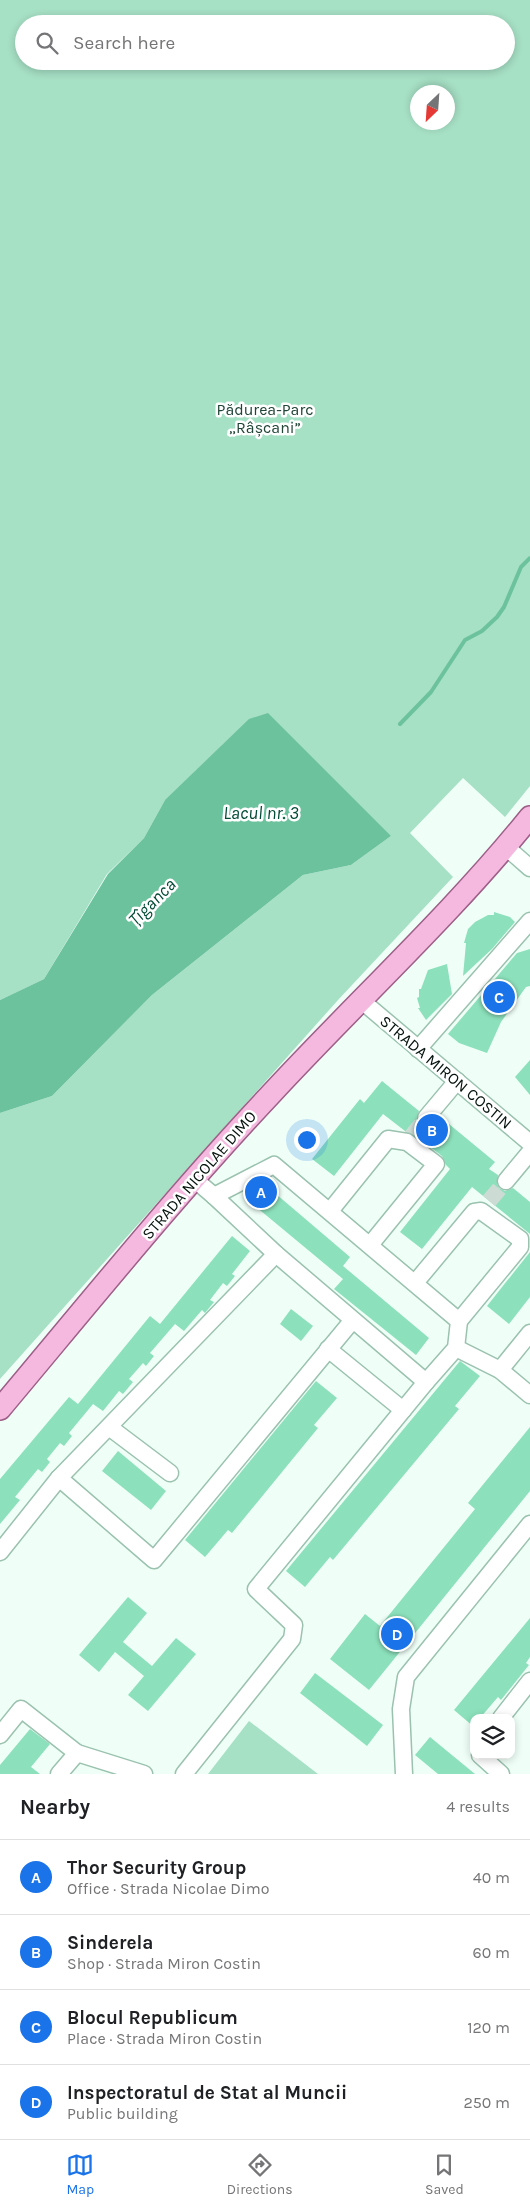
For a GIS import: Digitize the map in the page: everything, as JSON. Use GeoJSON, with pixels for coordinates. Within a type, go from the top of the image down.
{"type":"FeatureCollection","features":[{"type":"Feature","properties":{"kind":"main road","name":"STRADA NICOLAE DIMO"},"geometry":{"type":"LineString","coordinates":[[0,1409],[192,1178],[273,1091],[362,1001],[506,847],[530,817]]}},
{"type":"Feature","properties":{"kind":"street"},"geometry":{"type":"LineString","coordinates":[[506,847],[530,868]]}},
{"type":"Feature","properties":{"kind":"street"},"geometry":{"type":"LineString","coordinates":[[418,1049],[530,921]]}},
{"type":"Feature","properties":{"kind":"street","name":"STRADA MIRON COSTIN"},"geometry":{"type":"LineString","coordinates":[[362,1001],[530,1143]]}},
{"type":"Feature","properties":{"kind":"street"},"geometry":{"type":"LineString","coordinates":[[426,1118],[456,1081]]}},
{"type":"Feature","properties":{"kind":"street"},"geometry":{"type":"LineString","coordinates":[[330,1211],[388,1139],[409,1139],[436,1164],[370,1245]]}},
{"type":"Feature","properties":{"kind":"street"},"geometry":{"type":"LineString","coordinates":[[506,1181],[530,1152]]}},
{"type":"Feature","properties":{"kind":"street"},"geometry":{"type":"LineString","coordinates":[[214,1196],[274,1165],[459,1321]]}},
{"type":"Feature","properties":{"kind":"street"},"geometry":{"type":"LineString","coordinates":[[192,1178],[352,1321],[426,1382]]}},
{"type":"Feature","properties":{"kind":"street"},"geometry":{"type":"LineString","coordinates":[[184,1774],[292,1639],[294,1625],[256,1590],[456,1348],[459,1321],[521,1243],[520,1239],[485,1206],[468,1217],[415,1283]]}},
{"type":"Feature","properties":{"kind":"street"},"geometry":{"type":"LineString","coordinates":[[0,1552],[59,1478],[276,1254]]}},
{"type":"Feature","properties":{"kind":"street"},"geometry":{"type":"LineString","coordinates":[[59,1478],[154,1560],[352,1321]]}},
{"type":"Feature","properties":{"kind":"street"},"geometry":{"type":"LineString","coordinates":[[500,1370],[530,1334]]}},
{"type":"Feature","properties":{"kind":"street"},"geometry":{"type":"LineString","coordinates":[[328,1348],[403,1410]]}},
{"type":"Feature","properties":{"kind":"street"},"geometry":{"type":"LineString","coordinates":[[456,1348],[500,1370],[530,1395]]}},
{"type":"Feature","properties":{"kind":"street"},"geometry":{"type":"LineString","coordinates":[[109,1427],[170,1473]]}},
{"type":"Feature","properties":{"kind":"street"},"geometry":{"type":"LineString","coordinates":[[404,1774],[401,1709],[406,1677],[530,1524]]}},
{"type":"Feature","properties":{"kind":"street"},"geometry":{"type":"LineString","coordinates":[[504,1714],[530,1682]]}},
{"type":"Feature","properties":{"kind":"street"},"geometry":{"type":"LineString","coordinates":[[0,1735],[21,1709],[77,1753],[144,1774]]}},
{"type":"Feature","properties":{"kind":"street"},"geometry":{"type":"LineString","coordinates":[[59,1774],[77,1753]]}},
{"type":"Feature","properties":{"kind":"street"},"geometry":{"type":"LineString","coordinates":[[484,1759],[501,1774]]}},
{"type":"Feature","properties":{"kind":"green space","name":"Pădurea-Parc „Râșcani”"},"geometry":{"type":"Polygon","coordinates":[[[0,0],[530,0],[530,786],[505,817],[463,778],[410,833],[453,877],[338,1000],[0,1379],[0,1113],[52,1096],[152,995],[303,875],[351,865],[391,836],[165,800],[144,838],[107,874],[44,979],[0,1000],[0,0]]]}},
{"type":"Feature","properties":{"kind":"green space"},"geometry":{"type":"Polygon","coordinates":[[[249,1721],[318,1774],[208,1774],[249,1721]]]}},
{"type":"Feature","properties":{"kind":"water","name":"Lacul nr. 3"},"geometry":{"type":"Polygon","coordinates":[[[268,713],[391,836],[351,865],[303,875],[152,995],[52,1096],[0,1113],[0,1000],[44,979],[108,874],[144,838],[165,800],[249,719],[268,713]]]}},
{"type":"Feature","properties":{"kind":"building"},"geometry":{"type":"Polygon","coordinates":[[[494,912],[510,917],[515,922],[492,949],[463,976],[466,943],[464,943],[468,929],[475,922],[488,915],[494,915],[494,912]]]}},
{"type":"Feature","properties":{"kind":"building"},"geometry":{"type":"Polygon","coordinates":[[[530,949],[530,986],[526,987],[501,1022],[487,1053],[459,1043],[448,1034],[517,953],[530,949]]]}},
{"type":"Feature","properties":{"kind":"building"},"geometry":{"type":"Polygon","coordinates":[[[447,964],[452,994],[426,1020],[418,1008],[420,1008],[417,998],[419,997],[419,989],[421,989],[428,970],[447,964]]]}},
{"type":"Feature","properties":{"kind":"building"},"geometry":{"type":"Polygon","coordinates":[[[530,1060],[530,1095],[515,1077],[530,1060]]]}},
{"type":"Feature","properties":{"kind":"building"},"geometry":{"type":"Polygon","coordinates":[[[382,1081],[419,1111],[416,1121],[420,1126],[429,1128],[434,1124],[443,1131],[449,1124],[495,1162],[489,1169],[498,1175],[497,1184],[499,1188],[505,1191],[513,1188],[530,1202],[530,1234],[472,1187],[422,1249],[400,1232],[450,1169],[442,1156],[383,1114],[334,1176],[312,1159],[360,1099],[364,1103],[382,1081]]]}},
{"type":"Feature","properties":{"kind":"building"},"geometry":{"type":"Polygon","coordinates":[[[269,1188],[350,1257],[343,1266],[429,1338],[416,1355],[334,1289],[343,1279],[255,1206],[269,1188]]]}},
{"type":"Feature","properties":{"kind":"building"},"geometry":{"type":"Polygon","coordinates":[[[232,1236],[250,1251],[232,1274],[235,1276],[227,1286],[223,1283],[210,1300],[214,1302],[205,1313],[202,1310],[184,1331],[175,1324],[150,1353],[154,1356],[146,1366],[143,1363],[129,1379],[133,1382],[123,1394],[119,1391],[103,1411],[93,1404],[69,1433],[72,1436],[64,1446],[60,1443],[47,1459],[50,1462],[42,1472],[38,1469],[15,1497],[20,1500],[0,1524],[0,1479],[69,1397],[78,1404],[150,1316],[160,1324],[232,1236]]]}},
{"type":"Feature","properties":{"kind":"building"},"geometry":{"type":"Polygon","coordinates":[[[530,1252],[530,1297],[509,1324],[487,1306],[530,1252]]]}},
{"type":"Feature","properties":{"kind":"building"},"geometry":{"type":"Polygon","coordinates":[[[291,1309],[313,1326],[301,1341],[280,1324],[291,1309]]]}},
{"type":"Feature","properties":{"kind":"building"},"geometry":{"type":"Polygon","coordinates":[[[460,1361],[480,1376],[455,1406],[459,1409],[333,1560],[330,1557],[305,1587],[286,1571],[460,1361]]]}},
{"type":"Feature","properties":{"kind":"building"},"geometry":{"type":"Polygon","coordinates":[[[316,1381],[337,1398],[314,1425],[318,1428],[232,1533],[228,1530],[205,1557],[185,1540],[316,1381]]]}},
{"type":"Feature","properties":{"kind":"building"},"geometry":{"type":"Polygon","coordinates":[[[530,1427],[530,1491],[369,1690],[330,1659],[365,1614],[380,1626],[475,1509],[468,1503],[530,1427]]]}},
{"type":"Feature","properties":{"kind":"building"},"geometry":{"type":"Polygon","coordinates":[[[118,1451],[166,1491],[151,1510],[102,1471],[118,1451]]]}},
{"type":"Feature","properties":{"kind":"building"},"geometry":{"type":"Polygon","coordinates":[[[128,1597],[147,1613],[123,1642],[152,1666],[176,1638],[196,1654],[148,1711],[128,1695],[144,1676],[115,1652],[99,1672],[79,1655],[128,1597]]]}},
{"type":"Feature","properties":{"kind":"building"},"geometry":{"type":"Polygon","coordinates":[[[530,1618],[530,1657],[526,1663],[529,1665],[501,1700],[498,1697],[483,1714],[470,1714],[470,1724],[454,1710],[530,1618]]]}},
{"type":"Feature","properties":{"kind":"building"},"geometry":{"type":"Polygon","coordinates":[[[315,1673],[383,1725],[367,1746],[300,1693],[315,1673]]]}},
{"type":"Feature","properties":{"kind":"building"},"geometry":{"type":"Polygon","coordinates":[[[30,1729],[50,1744],[31,1767],[40,1774],[0,1774],[0,1765],[30,1729]]]}},
{"type":"Feature","properties":{"kind":"building"},"geometry":{"type":"Polygon","coordinates":[[[430,1737],[475,1774],[438,1774],[415,1755],[430,1737]]]}},
{"type":"Feature","properties":{"kind":"waterway","name":"Țîganca"},"geometry":{"type":"LineString","coordinates":[[400,724],[431,692],[465,640],[482,631],[497,617],[504,607],[521,567],[530,558]]}},
{"type":"Feature","properties":{"kind":"tunnel"},"geometry":{"type":"LineString","coordinates":[[411,1137],[426,1118]]}},
{"type":"Feature","properties":{"kind":"tunnel"},"geometry":{"type":"LineString","coordinates":[[489,1201],[506,1181]]}},
{"type":"Feature","properties":{"kind":"place","name":"Blocul Republicum"},"geometry":{"type":"Point","coordinates":[499,997]}},
{"type":"Feature","properties":{"kind":"place","name":"Sinderela"},"geometry":{"type":"Point","coordinates":[432,1130]}},
{"type":"Feature","properties":{"kind":"place","name":"Thor Security Group"},"geometry":{"type":"Point","coordinates":[261,1192]}},
{"type":"Feature","properties":{"kind":"place","name":"Inspectoratul de Stat al Muncii"},"geometry":{"type":"Point","coordinates":[397,1634]}}]}
